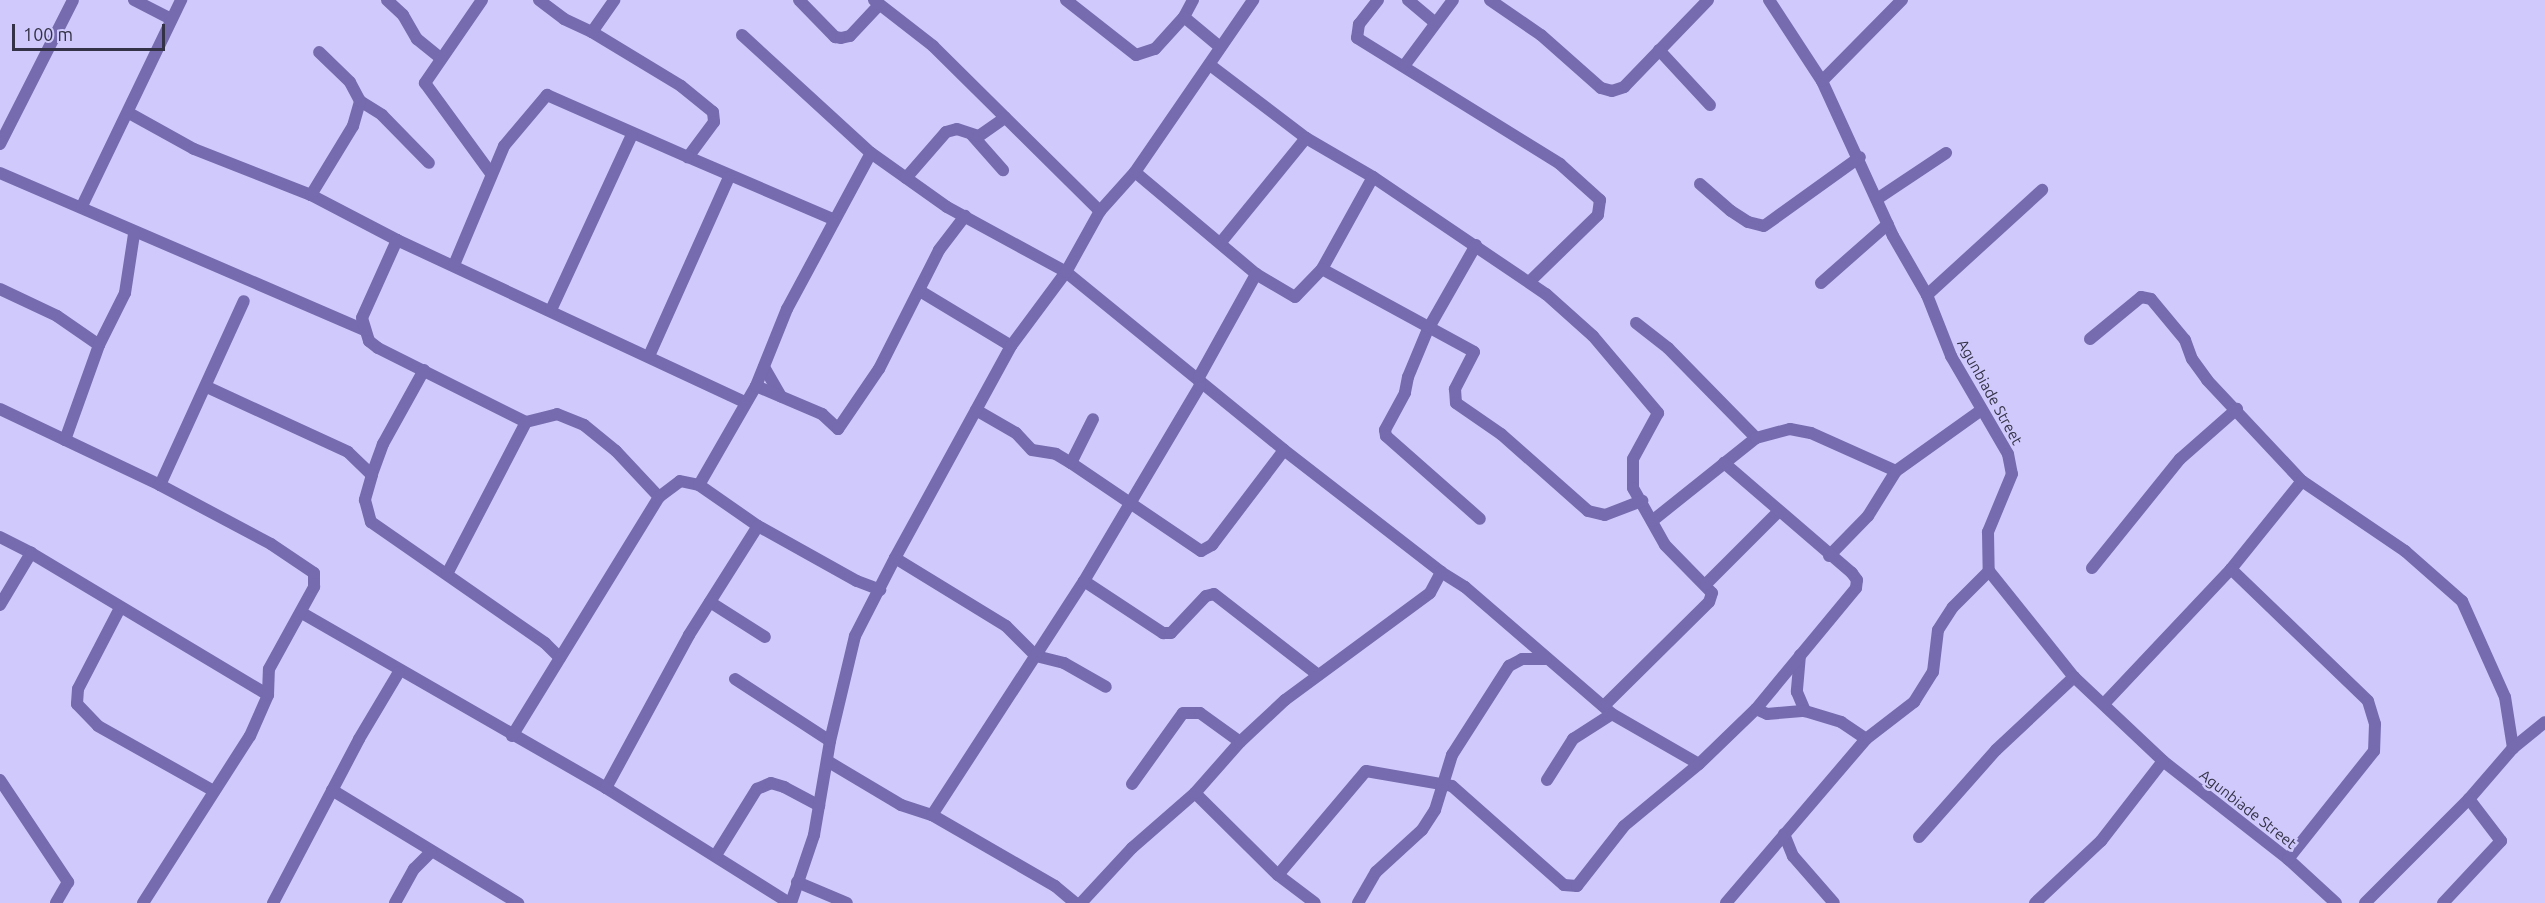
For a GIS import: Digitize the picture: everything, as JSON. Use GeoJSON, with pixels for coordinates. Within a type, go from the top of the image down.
{"type":"FeatureCollection","features":[{"type":"Feature","properties":{"kind":"street"},"geometry":{"type":"LineString","coordinates":[[0,144],[73,0]]}},
{"type":"Feature","properties":{"kind":"street"},"geometry":{"type":"LineString","coordinates":[[134,0],[171,19]]}},
{"type":"Feature","properties":{"kind":"street"},"geometry":{"type":"LineString","coordinates":[[82,206],[129,113],[181,0]]}},
{"type":"Feature","properties":{"kind":"street"},"geometry":{"type":"LineString","coordinates":[[387,0],[403,15],[417,39],[439,57]]}},
{"type":"Feature","properties":{"kind":"street"},"geometry":{"type":"LineString","coordinates":[[482,0],[439,57],[425,83],[490,172]]}},
{"type":"Feature","properties":{"kind":"street"},"geometry":{"type":"LineString","coordinates":[[539,0],[574,26],[592,32],[681,86],[713,112],[714,122],[688,157]]}},
{"type":"Feature","properties":{"kind":"street"},"geometry":{"type":"LineString","coordinates":[[592,32],[614,0]]}},
{"type":"Feature","properties":{"kind":"street"},"geometry":{"type":"LineString","coordinates":[[799,0],[835,37],[841,38],[850,36],[877,2],[933,46],[1100,211]]}},
{"type":"Feature","properties":{"kind":"street"},"geometry":{"type":"LineString","coordinates":[[1066,0],[1136,55],[1155,50],[1184,17],[1193,0]]}},
{"type":"Feature","properties":{"kind":"street"},"geometry":{"type":"LineString","coordinates":[[302,613],[399,672],[606,788],[790,903],[814,835],[829,762],[830,741],[855,636],[1011,346],[1066,272],[1100,211],[1135,172],[1253,0]]}},
{"type":"Feature","properties":{"kind":"street"},"geometry":{"type":"LineString","coordinates":[[1378,0],[1356,34],[1560,164],[1600,200],[1598,215],[1529,282]]}},
{"type":"Feature","properties":{"kind":"street"},"geometry":{"type":"LineString","coordinates":[[1408,0],[1434,22]]}},
{"type":"Feature","properties":{"kind":"street"},"geometry":{"type":"LineString","coordinates":[[1404,66],[1434,22],[1453,0]]}},
{"type":"Feature","properties":{"kind":"street"},"geometry":{"type":"LineString","coordinates":[[1490,0],[1540,35],[1601,88],[1612,91],[1624,87],[1708,0]]}},
{"type":"Feature","properties":{"kind":"street","name":"Agunbiade Street"},"geometry":{"type":"LineString","coordinates":[[1769,0],[1822,81],[1860,157],[1888,224],[1927,295],[1951,356],[1980,411],[2008,454],[2012,474],[1988,532],[1989,571],[2074,677],[2163,761],[2288,859],[2336,903]]}},
{"type":"Feature","properties":{"kind":"street"},"geometry":{"type":"LineString","coordinates":[[1822,81],[1902,0]]}},
{"type":"Feature","properties":{"kind":"street"},"geometry":{"type":"LineString","coordinates":[[1184,17],[1220,47]]}},
{"type":"Feature","properties":{"kind":"street"},"geometry":{"type":"LineString","coordinates":[[742,35],[871,153],[965,216],[1066,272],[1199,377],[1284,450],[1440,572],[1465,587],[1608,710],[1700,764]]}},
{"type":"Feature","properties":{"kind":"street"},"geometry":{"type":"LineString","coordinates":[[1659,50],[1710,105]]}},
{"type":"Feature","properties":{"kind":"street"},"geometry":{"type":"LineString","coordinates":[[319,52],[350,82],[360,101],[382,115],[429,163]]}},
{"type":"Feature","properties":{"kind":"street"},"geometry":{"type":"LineString","coordinates":[[1210,65],[1306,138],[1373,177],[1529,282],[1593,336],[1658,413],[1633,459],[1630,478],[1665,545],[1706,584],[1712,593],[1709,602],[1608,710],[1574,740],[1546,780]]}},
{"type":"Feature","properties":{"kind":"street"},"geometry":{"type":"LineString","coordinates":[[454,266],[490,172],[504,146],[547,95],[632,135],[833,219]]}},
{"type":"Feature","properties":{"kind":"street"},"geometry":{"type":"LineString","coordinates":[[311,195],[353,126],[360,101]]}},
{"type":"Feature","properties":{"kind":"street"},"geometry":{"type":"LineString","coordinates":[[129,113],[194,149],[311,195],[397,240],[745,402]]}},
{"type":"Feature","properties":{"kind":"street"},"geometry":{"type":"LineString","coordinates":[[906,178],[946,132],[957,129],[979,136],[1005,118]]}},
{"type":"Feature","properties":{"kind":"street"},"geometry":{"type":"LineString","coordinates":[[551,310],[632,135]]}},
{"type":"Feature","properties":{"kind":"street"},"geometry":{"type":"LineString","coordinates":[[972,135],[1003,170]]}},
{"type":"Feature","properties":{"kind":"street"},"geometry":{"type":"LineString","coordinates":[[1222,242],[1306,138]]}},
{"type":"Feature","properties":{"kind":"street"},"geometry":{"type":"LineString","coordinates":[[699,485],[756,386],[787,309],[833,219],[871,153]]}},
{"type":"Feature","properties":{"kind":"street"},"geometry":{"type":"LineString","coordinates":[[1877,198],[1946,153]]}},
{"type":"Feature","properties":{"kind":"street"},"geometry":{"type":"LineString","coordinates":[[1700,183],[1731,211],[1748,222],[1764,226],[1860,157]]}},
{"type":"Feature","properties":{"kind":"street"},"geometry":{"type":"LineString","coordinates":[[1135,172],[1222,242],[1256,274],[1295,297],[1322,269],[1373,177]]}},
{"type":"Feature","properties":{"kind":"street"},"geometry":{"type":"LineString","coordinates":[[0,173],[82,206],[134,234],[364,330],[378,348],[526,422],[556,414],[584,425],[616,451],[659,497]]}},
{"type":"Feature","properties":{"kind":"street"},"geometry":{"type":"LineString","coordinates":[[649,356],[729,177]]}},
{"type":"Feature","properties":{"kind":"street"},"geometry":{"type":"LineString","coordinates":[[1927,295],[2042,190]]}},
{"type":"Feature","properties":{"kind":"street"},"geometry":{"type":"LineString","coordinates":[[756,386],[822,414],[838,429],[879,369],[939,250],[965,216]]}},
{"type":"Feature","properties":{"kind":"street"},"geometry":{"type":"LineString","coordinates":[[1821,283],[1888,224]]}},
{"type":"Feature","properties":{"kind":"street"},"geometry":{"type":"LineString","coordinates":[[65,440],[99,345],[124,293],[134,234]]}},
{"type":"Feature","properties":{"kind":"street"},"geometry":{"type":"LineString","coordinates":[[364,330],[365,308],[397,240]]}},
{"type":"Feature","properties":{"kind":"street"},"geometry":{"type":"LineString","coordinates":[[1476,245],[1428,329],[1408,377],[1406,393],[1386,430],[1386,436],[1480,519]]}},
{"type":"Feature","properties":{"kind":"street"},"geometry":{"type":"LineString","coordinates":[[1322,269],[1428,329],[1474,352],[1455,389],[1456,403],[1464,412],[1501,434],[1588,511],[1605,515],[1642,501]]}},
{"type":"Feature","properties":{"kind":"street"},"geometry":{"type":"LineString","coordinates":[[932,815],[1036,656],[1129,505],[1200,386],[1199,377],[1256,274]]}},
{"type":"Feature","properties":{"kind":"street"},"geometry":{"type":"LineString","coordinates":[[0,289],[57,316],[99,345]]}},
{"type":"Feature","properties":{"kind":"street"},"geometry":{"type":"LineString","coordinates":[[920,291],[1011,346]]}},
{"type":"Feature","properties":{"kind":"street"},"geometry":{"type":"LineString","coordinates":[[2090,339],[2141,297],[2151,299],[2185,340],[2192,359],[2207,380],[2237,409],[2302,481],[2405,551],[2463,601],[2505,698],[2513,748]]}},
{"type":"Feature","properties":{"kind":"street"},"geometry":{"type":"LineString","coordinates":[[160,485],[207,387],[244,301]]}},
{"type":"Feature","properties":{"kind":"street"},"geometry":{"type":"LineString","coordinates":[[1636,323],[1668,348],[1756,438]]}},
{"type":"Feature","properties":{"kind":"street"},"geometry":{"type":"LineString","coordinates":[[764,367],[781,396]]}},
{"type":"Feature","properties":{"kind":"street"},"geometry":{"type":"LineString","coordinates":[[424,370],[383,444],[372,475],[365,500],[371,522],[447,574],[560,658]]}},
{"type":"Feature","properties":{"kind":"street"},"geometry":{"type":"LineString","coordinates":[[207,387],[348,452],[372,475]]}},
{"type":"Feature","properties":{"kind":"street"},"geometry":{"type":"LineString","coordinates":[[0,409],[160,485],[272,544],[314,573],[314,587],[302,613],[268,669],[268,695],[232,767],[212,790],[143,903]]}},
{"type":"Feature","properties":{"kind":"street"},"geometry":{"type":"LineString","coordinates":[[2091,568],[2180,459],[2237,409]]}},
{"type":"Feature","properties":{"kind":"street"},"geometry":{"type":"LineString","coordinates":[[976,410],[1016,434],[1032,450],[1056,454],[1129,505],[1206,551],[1284,450]]}},
{"type":"Feature","properties":{"kind":"street"},"geometry":{"type":"LineString","coordinates":[[1828,556],[1868,516],[1896,471],[1980,411]]}},
{"type":"Feature","properties":{"kind":"street"},"geometry":{"type":"LineString","coordinates":[[1071,463],[1093,419]]}},
{"type":"Feature","properties":{"kind":"street"},"geometry":{"type":"LineString","coordinates":[[447,574],[526,422]]}},
{"type":"Feature","properties":{"kind":"street"},"geometry":{"type":"LineString","coordinates":[[1652,521],[1756,438],[1799,429],[1896,471]]}},
{"type":"Feature","properties":{"kind":"street"},"geometry":{"type":"LineString","coordinates":[[1278,875],[1366,771],[1397,775],[1426,784],[1445,784],[1564,885],[1577,886],[1624,826],[1700,764],[1756,709],[1856,588],[1857,580],[1852,573],[1828,556],[1724,463]]}},
{"type":"Feature","properties":{"kind":"street"},"geometry":{"type":"LineString","coordinates":[[512,736],[659,497],[680,481],[699,485],[758,526],[857,581],[880,590]]}},
{"type":"Feature","properties":{"kind":"street"},"geometry":{"type":"LineString","coordinates":[[2104,704],[2230,569],[2302,481]]}},
{"type":"Feature","properties":{"kind":"street"},"geometry":{"type":"LineString","coordinates":[[1706,584],[1779,512]]}},
{"type":"Feature","properties":{"kind":"street"},"geometry":{"type":"LineString","coordinates":[[606,788],[710,602],[758,526]]}},
{"type":"Feature","properties":{"kind":"street"},"geometry":{"type":"LineString","coordinates":[[0,537],[31,553],[268,695]]}},
{"type":"Feature","properties":{"kind":"street"},"geometry":{"type":"LineString","coordinates":[[0,604],[31,553]]}},
{"type":"Feature","properties":{"kind":"street"},"geometry":{"type":"LineString","coordinates":[[895,558],[1006,626],[1036,656],[1064,663],[1106,687]]}},
{"type":"Feature","properties":{"kind":"street"},"geometry":{"type":"LineString","coordinates":[[2230,569],[2368,701],[2375,724],[2374,752],[2288,859]]}},
{"type":"Feature","properties":{"kind":"street"},"geometry":{"type":"LineString","coordinates":[[1726,903],[1866,740],[1914,702],[1933,672],[1938,630],[1953,607],[1989,571]]}},
{"type":"Feature","properties":{"kind":"street"},"geometry":{"type":"LineString","coordinates":[[1081,903],[1132,848],[1195,793],[1240,742],[1318,675],[1430,593],[1440,572]]}},
{"type":"Feature","properties":{"kind":"street"},"geometry":{"type":"LineString","coordinates":[[1083,581],[1163,633],[1171,633],[1206,596],[1214,594],[1318,675]]}},
{"type":"Feature","properties":{"kind":"street"},"geometry":{"type":"LineString","coordinates":[[710,602],[765,637]]}},
{"type":"Feature","properties":{"kind":"street"},"geometry":{"type":"LineString","coordinates":[[120,608],[78,689],[77,704],[98,726],[212,790]]}},
{"type":"Feature","properties":{"kind":"street"},"geometry":{"type":"LineString","coordinates":[[1800,655],[1797,692],[1804,711]]}},
{"type":"Feature","properties":{"kind":"street"},"geometry":{"type":"LineString","coordinates":[[1358,903],[1376,872],[1422,830],[1445,784],[1452,755],[1509,666],[1522,659],[1546,659]]}},
{"type":"Feature","properties":{"kind":"street"},"geometry":{"type":"LineString","coordinates":[[273,903],[332,789],[399,672]]}},
{"type":"Feature","properties":{"kind":"street"},"geometry":{"type":"LineString","coordinates":[[1919,837],[1996,750],[2074,677]]}},
{"type":"Feature","properties":{"kind":"street"},"geometry":{"type":"LineString","coordinates":[[735,680],[830,741]]}},
{"type":"Feature","properties":{"kind":"street"},"geometry":{"type":"LineString","coordinates":[[1756,709],[1767,714],[1804,711],[1841,722],[1866,740]]}},
{"type":"Feature","properties":{"kind":"street"},"geometry":{"type":"LineString","coordinates":[[1132,783],[1183,713],[1200,713],[1240,742]]}},
{"type":"Feature","properties":{"kind":"street"},"geometry":{"type":"LineString","coordinates":[[2365,903],[2469,799],[2513,748],[2545,722]]}},
{"type":"Feature","properties":{"kind":"street"},"geometry":{"type":"LineString","coordinates":[[2035,903],[2101,840],[2163,761]]}},
{"type":"Feature","properties":{"kind":"street"},"geometry":{"type":"LineString","coordinates":[[829,762],[901,805],[932,815],[1055,886],[1075,903]]}},
{"type":"Feature","properties":{"kind":"street"},"geometry":{"type":"LineString","coordinates":[[0,780],[68,882],[56,903]]}},
{"type":"Feature","properties":{"kind":"street"},"geometry":{"type":"LineString","coordinates":[[716,855],[757,789],[771,783],[784,787],[819,806]]}},
{"type":"Feature","properties":{"kind":"street"},"geometry":{"type":"LineString","coordinates":[[332,789],[431,852],[518,903]]}},
{"type":"Feature","properties":{"kind":"street"},"geometry":{"type":"LineString","coordinates":[[1195,793],[1278,875],[1315,903]]}},
{"type":"Feature","properties":{"kind":"street"},"geometry":{"type":"LineString","coordinates":[[2443,903],[2501,841],[2469,799]]}},
{"type":"Feature","properties":{"kind":"street"},"geometry":{"type":"LineString","coordinates":[[1784,834],[1793,856],[1833,903]]}},
{"type":"Feature","properties":{"kind":"street"},"geometry":{"type":"LineString","coordinates":[[395,903],[414,869],[431,852]]}},
{"type":"Feature","properties":{"kind":"street"},"geometry":{"type":"LineString","coordinates":[[797,882],[847,903]]}}]}
